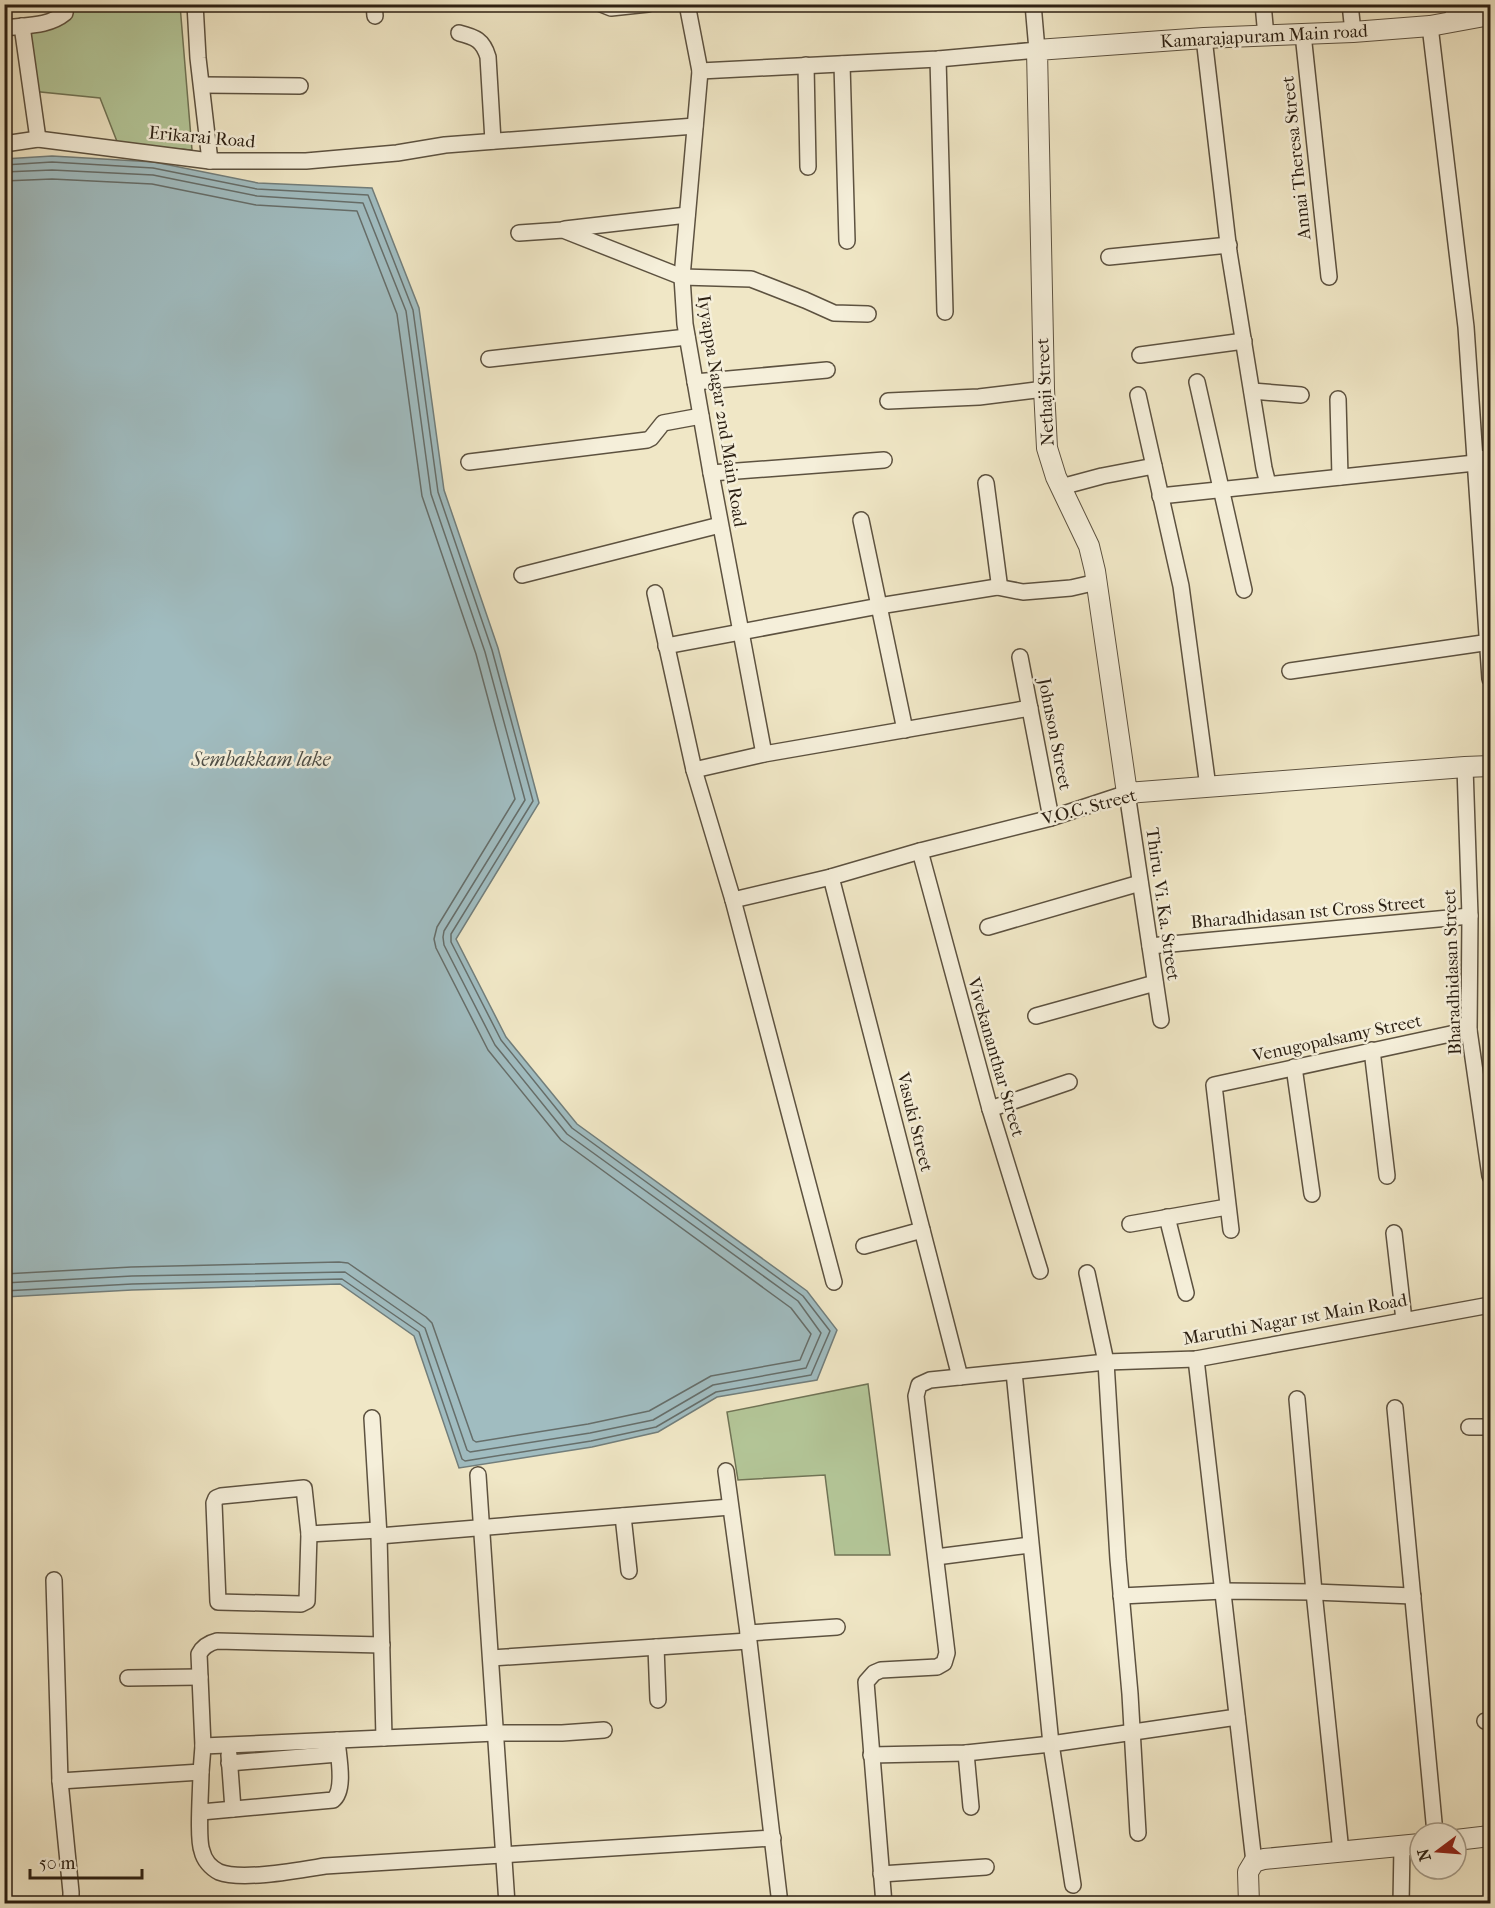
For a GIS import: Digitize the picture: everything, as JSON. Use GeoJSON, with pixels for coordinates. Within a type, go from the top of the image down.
{"type":"FeatureCollection","features":[{"type":"Feature","properties":{"kind":"street"},"geometry":{"type":"LineString","coordinates":[[4,28],[46,23],[58,19],[65,13],[66,4]]}},
{"type":"Feature","properties":{"kind":"street"},"geometry":{"type":"LineString","coordinates":[[195,4],[198,58],[210,161]]}},
{"type":"Feature","properties":{"kind":"street"},"geometry":{"type":"LineString","coordinates":[[601,4],[611,8],[648,4]]}},
{"type":"Feature","properties":{"kind":"street","name":"Iyyappa Nagar 2nd Main Road"},"geometry":{"type":"LineString","coordinates":[[687,4],[700,71],[682,277],[687,337],[764,754]]}},
{"type":"Feature","properties":{"kind":"street"},"geometry":{"type":"LineString","coordinates":[[700,71],[938,59],[1037,50],[1034,4]]}},
{"type":"Feature","properties":{"kind":"street"},"geometry":{"type":"LineString","coordinates":[[1263,4],[1266,36]]}},
{"type":"Feature","properties":{"kind":"street"},"geometry":{"type":"LineString","coordinates":[[1350,4],[1353,32]]}},
{"type":"Feature","properties":{"kind":"street","name":"Kamarajapuram Main road"},"geometry":{"type":"LineString","coordinates":[[1037,50],[1204,38],[1353,32],[1430,26],[1454,13],[1491,15]]}},
{"type":"Feature","properties":{"kind":"street"},"geometry":{"type":"LineString","coordinates":[[22,26],[38,139]]}},
{"type":"Feature","properties":{"kind":"street"},"geometry":{"type":"LineString","coordinates":[[1430,26],[1480,460],[1491,679]]}},
{"type":"Feature","properties":{"kind":"street"},"geometry":{"type":"LineString","coordinates":[[459,33],[476,37],[484,45],[488,57],[493,141]]}},
{"type":"Feature","properties":{"kind":"street","name":"Annai Theresa Street"},"geometry":{"type":"LineString","coordinates":[[1303,34],[1329,277]]}},
{"type":"Feature","properties":{"kind":"street"},"geometry":{"type":"LineString","coordinates":[[1204,38],[1229,245],[1268,484]]}},
{"type":"Feature","properties":{"kind":"street","name":"Nethaji Street"},"geometry":{"type":"LineString","coordinates":[[1037,50],[1047,448],[1049,459],[1089,546],[1097,582],[1127,793]]}},
{"type":"Feature","properties":{"kind":"street"},"geometry":{"type":"LineString","coordinates":[[938,59],[945,312]]}},
{"type":"Feature","properties":{"kind":"street"},"geometry":{"type":"LineString","coordinates":[[842,64],[847,241]]}},
{"type":"Feature","properties":{"kind":"street"},"geometry":{"type":"LineString","coordinates":[[806,65],[808,167]]}},
{"type":"Feature","properties":{"kind":"street"},"geometry":{"type":"LineString","coordinates":[[202,85],[300,86]]}},
{"type":"Feature","properties":{"kind":"street","name":"Erikarai Road"},"geometry":{"type":"LineString","coordinates":[[4,144],[38,139],[210,161],[306,161],[397,153],[445,145],[695,126]]}},
{"type":"Feature","properties":{"kind":"street"},"geometry":{"type":"LineString","coordinates":[[519,233],[687,215]]}},
{"type":"Feature","properties":{"kind":"street"},"geometry":{"type":"LineString","coordinates":[[563,230],[682,277],[751,279],[834,313],[868,314]]}},
{"type":"Feature","properties":{"kind":"street"},"geometry":{"type":"LineString","coordinates":[[1109,257],[1229,245]]}},
{"type":"Feature","properties":{"kind":"street"},"geometry":{"type":"LineString","coordinates":[[489,359],[687,337]]}},
{"type":"Feature","properties":{"kind":"street"},"geometry":{"type":"LineString","coordinates":[[1140,355],[1244,341]]}},
{"type":"Feature","properties":{"kind":"street"},"geometry":{"type":"LineString","coordinates":[[695,382],[827,370]]}},
{"type":"Feature","properties":{"kind":"street"},"geometry":{"type":"LineString","coordinates":[[1197,381],[1244,590]]}},
{"type":"Feature","properties":{"kind":"street"},"geometry":{"type":"LineString","coordinates":[[888,401],[979,397],[1044,388]]}},
{"type":"Feature","properties":{"kind":"street"},"geometry":{"type":"LineString","coordinates":[[1252,391],[1301,395]]}},
{"type":"Feature","properties":{"kind":"street"},"geometry":{"type":"LineString","coordinates":[[1138,395],[1181,586],[1208,787]]}},
{"type":"Feature","properties":{"kind":"street"},"geometry":{"type":"LineString","coordinates":[[1338,399],[1340,477]]}},
{"type":"Feature","properties":{"kind":"street"},"geometry":{"type":"LineString","coordinates":[[470,462],[647,440],[663,423],[701,416]]}},
{"type":"Feature","properties":{"kind":"street"},"geometry":{"type":"LineString","coordinates":[[711,473],[884,460]]}},
{"type":"Feature","properties":{"kind":"street"},"geometry":{"type":"LineString","coordinates":[[1160,496],[1480,460]]}},
{"type":"Feature","properties":{"kind":"street"},"geometry":{"type":"LineString","coordinates":[[1061,487],[1154,466]]}},
{"type":"Feature","properties":{"kind":"street"},"geometry":{"type":"LineString","coordinates":[[986,483],[999,582],[997,586]]}},
{"type":"Feature","properties":{"kind":"street"},"geometry":{"type":"LineString","coordinates":[[861,520],[905,730]]}},
{"type":"Feature","properties":{"kind":"street"},"geometry":{"type":"LineString","coordinates":[[522,575],[720,525]]}},
{"type":"Feature","properties":{"kind":"street"},"geometry":{"type":"LineString","coordinates":[[666,646],[997,586],[1023,592],[1071,588],[1097,582]]}},
{"type":"Feature","properties":{"kind":"street"},"geometry":{"type":"LineString","coordinates":[[655,593],[694,770],[732,900],[834,1282]]}},
{"type":"Feature","properties":{"kind":"street"},"geometry":{"type":"LineString","coordinates":[[1290,670],[1489,642]]}},
{"type":"Feature","properties":{"kind":"street","name":"Johnson Street"},"geometry":{"type":"LineString","coordinates":[[1020,657],[1051,818]]}},
{"type":"Feature","properties":{"kind":"street"},"geometry":{"type":"LineString","coordinates":[[694,770],[764,754],[1030,708]]}},
{"type":"Feature","properties":{"kind":"street","name":"V.O.C. Street"},"geometry":{"type":"LineString","coordinates":[[732,900],[831,877],[1051,818],[1127,793],[1465,766],[1491,766]]}},
{"type":"Feature","properties":{"kind":"street","name":"Bharadhidasan Street"},"geometry":{"type":"LineString","coordinates":[[1465,766],[1470,916],[1469,1030],[1491,1176]]}},
{"type":"Feature","properties":{"kind":"street","name":"Thiru. Vi. Ka. Street"},"geometry":{"type":"LineString","coordinates":[[1127,793],[1161,1020]]}},
{"type":"Feature","properties":{"kind":"street","name":"Vivekananthar Street"},"geometry":{"type":"LineString","coordinates":[[920,852],[990,1109],[1040,1271]]}},
{"type":"Feature","properties":{"kind":"street","name":"Vasuki Street"},"geometry":{"type":"LineString","coordinates":[[831,877],[960,1377]]}},
{"type":"Feature","properties":{"kind":"street"},"geometry":{"type":"LineString","coordinates":[[988,927],[1140,883]]}},
{"type":"Feature","properties":{"kind":"street","name":"Bharadhidasan 1st Cross Street"},"geometry":{"type":"LineString","coordinates":[[1150,946],[1470,916]]}},
{"type":"Feature","properties":{"kind":"street"},"geometry":{"type":"LineString","coordinates":[[1036,1016],[1155,983]]}},
{"type":"Feature","properties":{"kind":"street","name":"Venugopalsamy Street"},"geometry":{"type":"LineString","coordinates":[[1227,1207],[1214,1085],[1469,1030]]}},
{"type":"Feature","properties":{"kind":"street"},"geometry":{"type":"LineString","coordinates":[[1372,1050],[1387,1176]]}},
{"type":"Feature","properties":{"kind":"street"},"geometry":{"type":"LineString","coordinates":[[1294,1067],[1312,1194]]}},
{"type":"Feature","properties":{"kind":"street"},"geometry":{"type":"LineString","coordinates":[[990,1109],[1069,1082]]}},
{"type":"Feature","properties":{"kind":"street"},"geometry":{"type":"LineString","coordinates":[[1130,1224],[1227,1207],[1231,1230]]}},
{"type":"Feature","properties":{"kind":"street"},"geometry":{"type":"LineString","coordinates":[[1167,1217],[1186,1293]]}},
{"type":"Feature","properties":{"kind":"street"},"geometry":{"type":"LineString","coordinates":[[864,1246],[922,1230]]}},
{"type":"Feature","properties":{"kind":"street"},"geometry":{"type":"LineString","coordinates":[[1394,1233],[1404,1320]]}},
{"type":"Feature","properties":{"kind":"street"},"geometry":{"type":"LineString","coordinates":[[1087,1273],[1106,1362],[1121,1596],[1133,1732],[1138,1833]]}},
{"type":"Feature","properties":{"kind":"street","name":"Maruthi Nagar 1st Main Road"},"geometry":{"type":"LineString","coordinates":[[936,1557],[916,1396],[917,1389],[922,1383],[930,1380],[1106,1362],[1196,1359],[1491,1305]]}},
{"type":"Feature","properties":{"kind":"street"},"geometry":{"type":"LineString","coordinates":[[1196,1359],[1254,1862],[1248,1872],[1249,1904]]}},
{"type":"Feature","properties":{"kind":"street"},"geometry":{"type":"LineString","coordinates":[[1014,1372],[1051,1744],[1073,1885]]}},
{"type":"Feature","properties":{"kind":"street"},"geometry":{"type":"LineString","coordinates":[[1297,1399],[1341,1852]]}},
{"type":"Feature","properties":{"kind":"street"},"geometry":{"type":"LineString","coordinates":[[1395,1408],[1434,1821]]}},
{"type":"Feature","properties":{"kind":"street"},"geometry":{"type":"LineString","coordinates":[[372,1418],[384,1738]]}},
{"type":"Feature","properties":{"kind":"street"},"geometry":{"type":"LineString","coordinates":[[1469,1427],[1491,1427]]}},
{"type":"Feature","properties":{"kind":"street"},"geometry":{"type":"LineString","coordinates":[[726,1471],[780,1904]]}},
{"type":"Feature","properties":{"kind":"street"},"geometry":{"type":"LineString","coordinates":[[478,1475],[507,1904]]}},
{"type":"Feature","properties":{"kind":"street"},"geometry":{"type":"LineString","coordinates":[[304,1488],[309,1534],[307,1601],[301,1604],[218,1602],[214,1503],[216,1498],[304,1488]]}},
{"type":"Feature","properties":{"kind":"street"},"geometry":{"type":"LineString","coordinates":[[309,1534],[482,1528],[730,1507]]}},
{"type":"Feature","properties":{"kind":"street"},"geometry":{"type":"LineString","coordinates":[[623,1516],[629,1571]]}},
{"type":"Feature","properties":{"kind":"street"},"geometry":{"type":"LineString","coordinates":[[884,1904],[865,1688],[869,1676],[881,1670],[937,1667],[944,1663],[946,1658],[936,1557],[1030,1545]]}},
{"type":"Feature","properties":{"kind":"street"},"geometry":{"type":"LineString","coordinates":[[54,1580],[60,1781],[71,1892],[71,1899],[67,1904]]}},
{"type":"Feature","properties":{"kind":"street"},"geometry":{"type":"LineString","coordinates":[[1121,1596],[1223,1590],[1413,1596]]}},
{"type":"Feature","properties":{"kind":"street"},"geometry":{"type":"LineString","coordinates":[[491,1658],[656,1647],[837,1627]]}},
{"type":"Feature","properties":{"kind":"street"},"geometry":{"type":"LineString","coordinates":[[382,1645],[217,1641],[201,1649],[199,1654],[203,1746],[201,1850],[208,1864],[218,1871],[229,1874],[266,1874],[326,1866],[773,1838]]}},
{"type":"Feature","properties":{"kind":"street"},"geometry":{"type":"LineString","coordinates":[[656,1647],[658,1700]]}},
{"type":"Feature","properties":{"kind":"street"},"geometry":{"type":"LineString","coordinates":[[128,1678],[200,1677]]}},
{"type":"Feature","properties":{"kind":"street"},"geometry":{"type":"LineString","coordinates":[[871,1755],[966,1753],[1051,1744],[1238,1717]]}},
{"type":"Feature","properties":{"kind":"street"},"geometry":{"type":"LineString","coordinates":[[229,1763],[384,1738],[496,1732],[562,1733],[604,1730]]}},
{"type":"Feature","properties":{"kind":"street"},"geometry":{"type":"LineString","coordinates":[[228,1745],[233,1809]]}},
{"type":"Feature","properties":{"kind":"street"},"geometry":{"type":"LineString","coordinates":[[203,1746],[338,1747]]}},
{"type":"Feature","properties":{"kind":"street"},"geometry":{"type":"LineString","coordinates":[[201,1812],[333,1800],[340,1789],[338,1747]]}},
{"type":"Feature","properties":{"kind":"street"},"geometry":{"type":"LineString","coordinates":[[966,1753],[971,1807]]}},
{"type":"Feature","properties":{"kind":"street"},"geometry":{"type":"LineString","coordinates":[[60,1781],[201,1772]]}},
{"type":"Feature","properties":{"kind":"street"},"geometry":{"type":"LineString","coordinates":[[1468,1839],[1491,1836]]}},
{"type":"Feature","properties":{"kind":"street"},"geometry":{"type":"LineString","coordinates":[[1254,1862],[1408,1845]]}},
{"type":"Feature","properties":{"kind":"street"},"geometry":{"type":"LineString","coordinates":[[1401,1904],[1408,1863]]}},
{"type":"Feature","properties":{"kind":"street"},"geometry":{"type":"LineString","coordinates":[[881,1874],[986,1867]]}},
{"type":"Feature","properties":{"kind":"green space"},"geometry":{"type":"Polygon","coordinates":[[[66,5],[180,5],[192,150],[118,144],[100,98],[31,91],[22,26],[58,19],[66,5]]]}},
{"type":"Feature","properties":{"kind":"green space"},"geometry":{"type":"Polygon","coordinates":[[[868,1384],[890,1555],[835,1555],[825,1475],[738,1480],[727,1412],[868,1384]]]}},
{"type":"Feature","properties":{"kind":"water","name":"Sembakkam lake"},"geometry":{"type":"Polygon","coordinates":[[[52,156],[154,162],[258,183],[372,188],[419,308],[444,490],[498,648],[539,803],[456,939],[506,1037],[577,1124],[807,1291],[837,1330],[817,1380],[717,1397],[658,1432],[592,1447],[459,1468],[414,1336],[340,1284],[132,1290],[5,1297],[4,159],[52,156]]]}}]}
